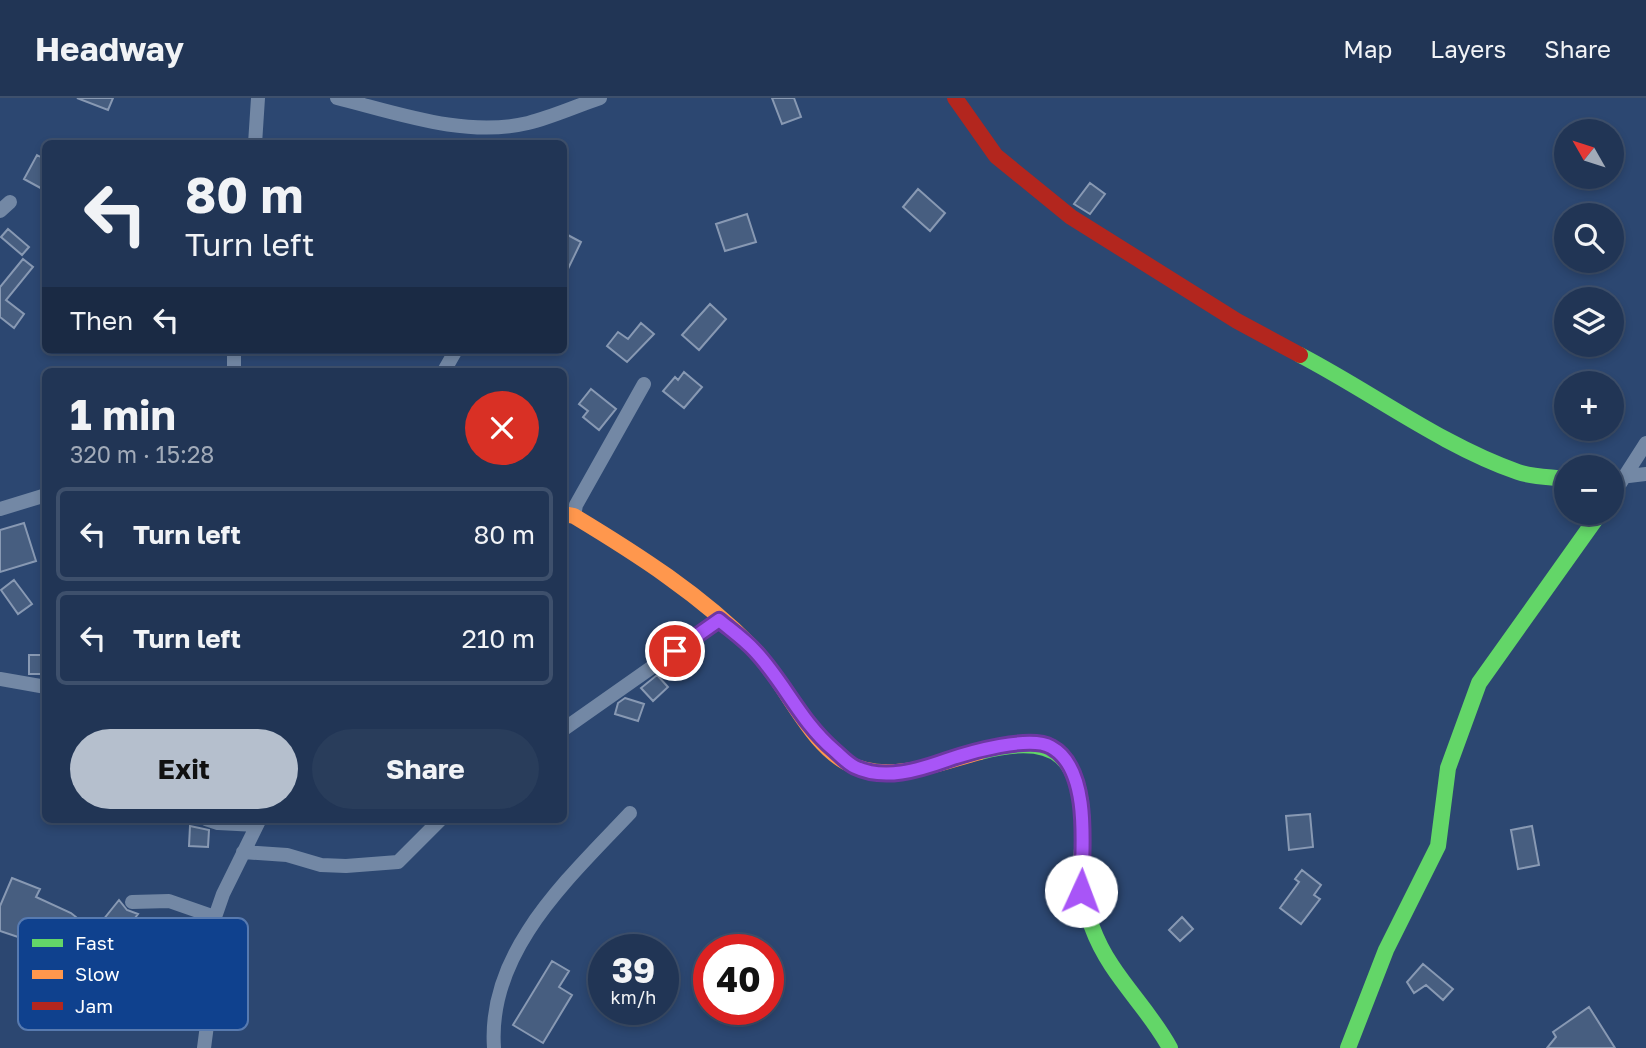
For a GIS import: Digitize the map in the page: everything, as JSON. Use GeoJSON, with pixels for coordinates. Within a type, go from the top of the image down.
{"type":"FeatureCollection","features":[{"type":"Feature","properties":{"kind":"street"},"geometry":{"type":"LineString","coordinates":[[255,140],[258,98]]}},
{"type":"Feature","properties":{"kind":"street"},"geometry":{"type":"LineString","coordinates":[[337,98],[430,121],[485,127],[527,123],[600,98]]}},
{"type":"Feature","properties":{"kind":"street"},"geometry":{"type":"LineString","coordinates":[[955,98],[996,156],[1071,217],[1237,321],[1352,382],[1434,433],[1520,473],[1554,477]]}},
{"type":"Feature","properties":{"kind":"street"},"geometry":{"type":"LineString","coordinates":[[644,384],[568,515],[651,562],[692,592],[719,620],[756,651],[812,731],[854,766],[877,773],[912,772],[960,756],[1026,742],[1049,745],[1062,755],[1077,787],[1084,816],[1081,891],[1090,923],[1121,985],[1158,1025],[1170,1048]]}},
{"type":"Feature","properties":{"kind":"street"},"geometry":{"type":"LineString","coordinates":[[1624,471],[1646,443]]}},
{"type":"Feature","properties":{"kind":"street"},"geometry":{"type":"LineString","coordinates":[[1624,476],[1646,474]]}},
{"type":"Feature","properties":{"kind":"street"},"geometry":{"type":"LineString","coordinates":[[0,509],[42,496]]}},
{"type":"Feature","properties":{"kind":"street"},"geometry":{"type":"LineString","coordinates":[[1348,1048],[1386,950],[1438,846],[1448,768],[1479,683],[1591,525]]}},
{"type":"Feature","properties":{"kind":"street"},"geometry":{"type":"LineString","coordinates":[[567,727],[719,620]]}},
{"type":"Feature","properties":{"kind":"street"},"geometry":{"type":"LineString","coordinates":[[0,679],[42,686]]}},
{"type":"Feature","properties":{"kind":"street"},"geometry":{"type":"LineString","coordinates":[[494,1048],[492,1027],[511,958],[562,885],[630,813]]}},
{"type":"Feature","properties":{"kind":"street"},"geometry":{"type":"LineString","coordinates":[[132,902],[169,901],[215,917],[258,823]]}},
{"type":"Feature","properties":{"kind":"street"},"geometry":{"type":"LineString","coordinates":[[243,852],[287,855],[321,865],[398,862],[437,823]]}},
{"type":"Feature","properties":{"kind":"street"},"geometry":{"type":"LineString","coordinates":[[204,1048],[206,1030]]}},
{"type":"Feature","properties":{"kind":"building"},"geometry":{"type":"Polygon","coordinates":[[[77,98],[113,98],[108,110],[77,98]]]}},
{"type":"Feature","properties":{"kind":"building"},"geometry":{"type":"Polygon","coordinates":[[[772,98],[794,98],[801,117],[782,124],[772,98]]]}},
{"type":"Feature","properties":{"kind":"building"},"geometry":{"type":"Polygon","coordinates":[[[37,155],[42,158],[42,189],[24,179],[37,155]]]}},
{"type":"Feature","properties":{"kind":"building"},"geometry":{"type":"Polygon","coordinates":[[[1090,183],[1105,194],[1090,214],[1074,204],[1090,183]]]}},
{"type":"Feature","properties":{"kind":"building"},"geometry":{"type":"Polygon","coordinates":[[[918,189],[945,213],[930,231],[903,207],[918,189]]]}},
{"type":"Feature","properties":{"kind":"building"},"geometry":{"type":"Polygon","coordinates":[[[747,214],[756,242],[725,251],[716,224],[747,214]]]}},
{"type":"Feature","properties":{"kind":"building"},"geometry":{"type":"Polygon","coordinates":[[[8,229],[29,247],[22,255],[1,237],[8,229]]]}},
{"type":"Feature","properties":{"kind":"building"},"geometry":{"type":"Polygon","coordinates":[[[567,235],[581,242],[567,271],[567,235]]]}},
{"type":"Feature","properties":{"kind":"building"},"geometry":{"type":"Polygon","coordinates":[[[23,259],[33,267],[6,300],[24,314],[14,328],[0,317],[0,287],[23,259]]]}},
{"type":"Feature","properties":{"kind":"building"},"geometry":{"type":"Polygon","coordinates":[[[710,304],[726,319],[699,350],[682,335],[710,304]]]}},
{"type":"Feature","properties":{"kind":"building"},"geometry":{"type":"Polygon","coordinates":[[[641,323],[654,334],[627,362],[607,346],[618,332],[628,339],[641,323]]]}},
{"type":"Feature","properties":{"kind":"building"},"geometry":{"type":"Polygon","coordinates":[[[684,372],[702,387],[684,408],[663,391],[675,377],[678,380],[684,372]]]}},
{"type":"Feature","properties":{"kind":"building"},"geometry":{"type":"Polygon","coordinates":[[[591,389],[616,409],[599,430],[583,417],[588,411],[579,404],[591,389]]]}},
{"type":"Feature","properties":{"kind":"building"},"geometry":{"type":"Polygon","coordinates":[[[24,523],[36,561],[0,572],[0,530],[24,523]]]}},
{"type":"Feature","properties":{"kind":"building"},"geometry":{"type":"Polygon","coordinates":[[[14,580],[32,604],[18,614],[1,590],[14,580]]]}},
{"type":"Feature","properties":{"kind":"building"},"geometry":{"type":"Polygon","coordinates":[[[29,655],[42,655],[42,674],[29,674],[29,655]]]}},
{"type":"Feature","properties":{"kind":"building"},"geometry":{"type":"Polygon","coordinates":[[[657,675],[668,687],[653,701],[641,688],[657,675]]]}},
{"type":"Feature","properties":{"kind":"building"},"geometry":{"type":"Polygon","coordinates":[[[625,698],[644,704],[638,721],[615,714],[618,703],[625,698]]]}},
{"type":"Feature","properties":{"kind":"building"},"geometry":{"type":"Polygon","coordinates":[[[1310,814],[1313,847],[1289,850],[1286,816],[1310,814]]]}},
{"type":"Feature","properties":{"kind":"building"},"geometry":{"type":"Polygon","coordinates":[[[190,826],[209,830],[208,847],[189,846],[190,826]]]}},
{"type":"Feature","properties":{"kind":"building"},"geometry":{"type":"Polygon","coordinates":[[[1532,826],[1539,865],[1518,869],[1511,830],[1532,826]]]}},
{"type":"Feature","properties":{"kind":"building"},"geometry":{"type":"Polygon","coordinates":[[[1302,870],[1321,885],[1314,895],[1320,899],[1301,924],[1280,908],[1299,882],[1295,879],[1302,870]]]}},
{"type":"Feature","properties":{"kind":"building"},"geometry":{"type":"Polygon","coordinates":[[[12,878],[40,889],[36,897],[77,918],[18,918],[18,937],[0,931],[0,906],[12,878]]]}},
{"type":"Feature","properties":{"kind":"building"},"geometry":{"type":"Polygon","coordinates":[[[119,900],[127,910],[138,914],[135,918],[105,918],[119,900]]]}},
{"type":"Feature","properties":{"kind":"building"},"geometry":{"type":"Polygon","coordinates":[[[1182,917],[1193,929],[1180,941],[1169,930],[1182,917]]]}},
{"type":"Feature","properties":{"kind":"building"},"geometry":{"type":"Polygon","coordinates":[[[552,961],[569,971],[559,987],[572,995],[543,1043],[513,1025],[552,961]]]}},
{"type":"Feature","properties":{"kind":"building"},"geometry":{"type":"Polygon","coordinates":[[[1423,964],[1453,989],[1443,1000],[1426,985],[1414,993],[1407,982],[1423,964]]]}},
{"type":"Feature","properties":{"kind":"building"},"geometry":{"type":"Polygon","coordinates":[[[1589,1007],[1615,1048],[1547,1048],[1556,1037],[1553,1032],[1589,1007]]]}},
{"type":"Feature","properties":{"kind":"traffic: fast"},"geometry":{"type":"LineString","coordinates":[[1300,355],[1462,448],[1523,474],[1554,478]]}},
{"type":"Feature","properties":{"kind":"traffic: fast"},"geometry":{"type":"LineString","coordinates":[[1348,1048],[1386,950],[1438,846],[1448,768],[1479,683],[1591,525]]}},
{"type":"Feature","properties":{"kind":"traffic: fast"},"geometry":{"type":"LineString","coordinates":[[980,752],[1007,746],[1029,745],[1047,749],[1061,757],[1071,770],[1078,787],[1082,810],[1080,880],[1088,917],[1108,960],[1170,1048]]}},
{"type":"Feature","properties":{"kind":"traffic: slow"},"geometry":{"type":"LineString","coordinates":[[567,515],[574,516],[645,560],[712,610],[753,648],[812,731],[840,758],[856,767],[886,772],[918,769],[980,752]]}},
{"type":"Feature","properties":{"kind":"traffic: jam"},"geometry":{"type":"LineString","coordinates":[[955,98],[996,156],[1071,217],[1237,321],[1300,355]]}},
{"type":"Feature","properties":{"kind":"route"},"geometry":{"type":"LineString","coordinates":[[675,651],[719,620],[756,651],[812,731],[854,766],[877,773],[912,772],[960,756],[1026,742],[1049,745],[1062,755],[1077,787],[1084,816],[1081,891]]}}]}
